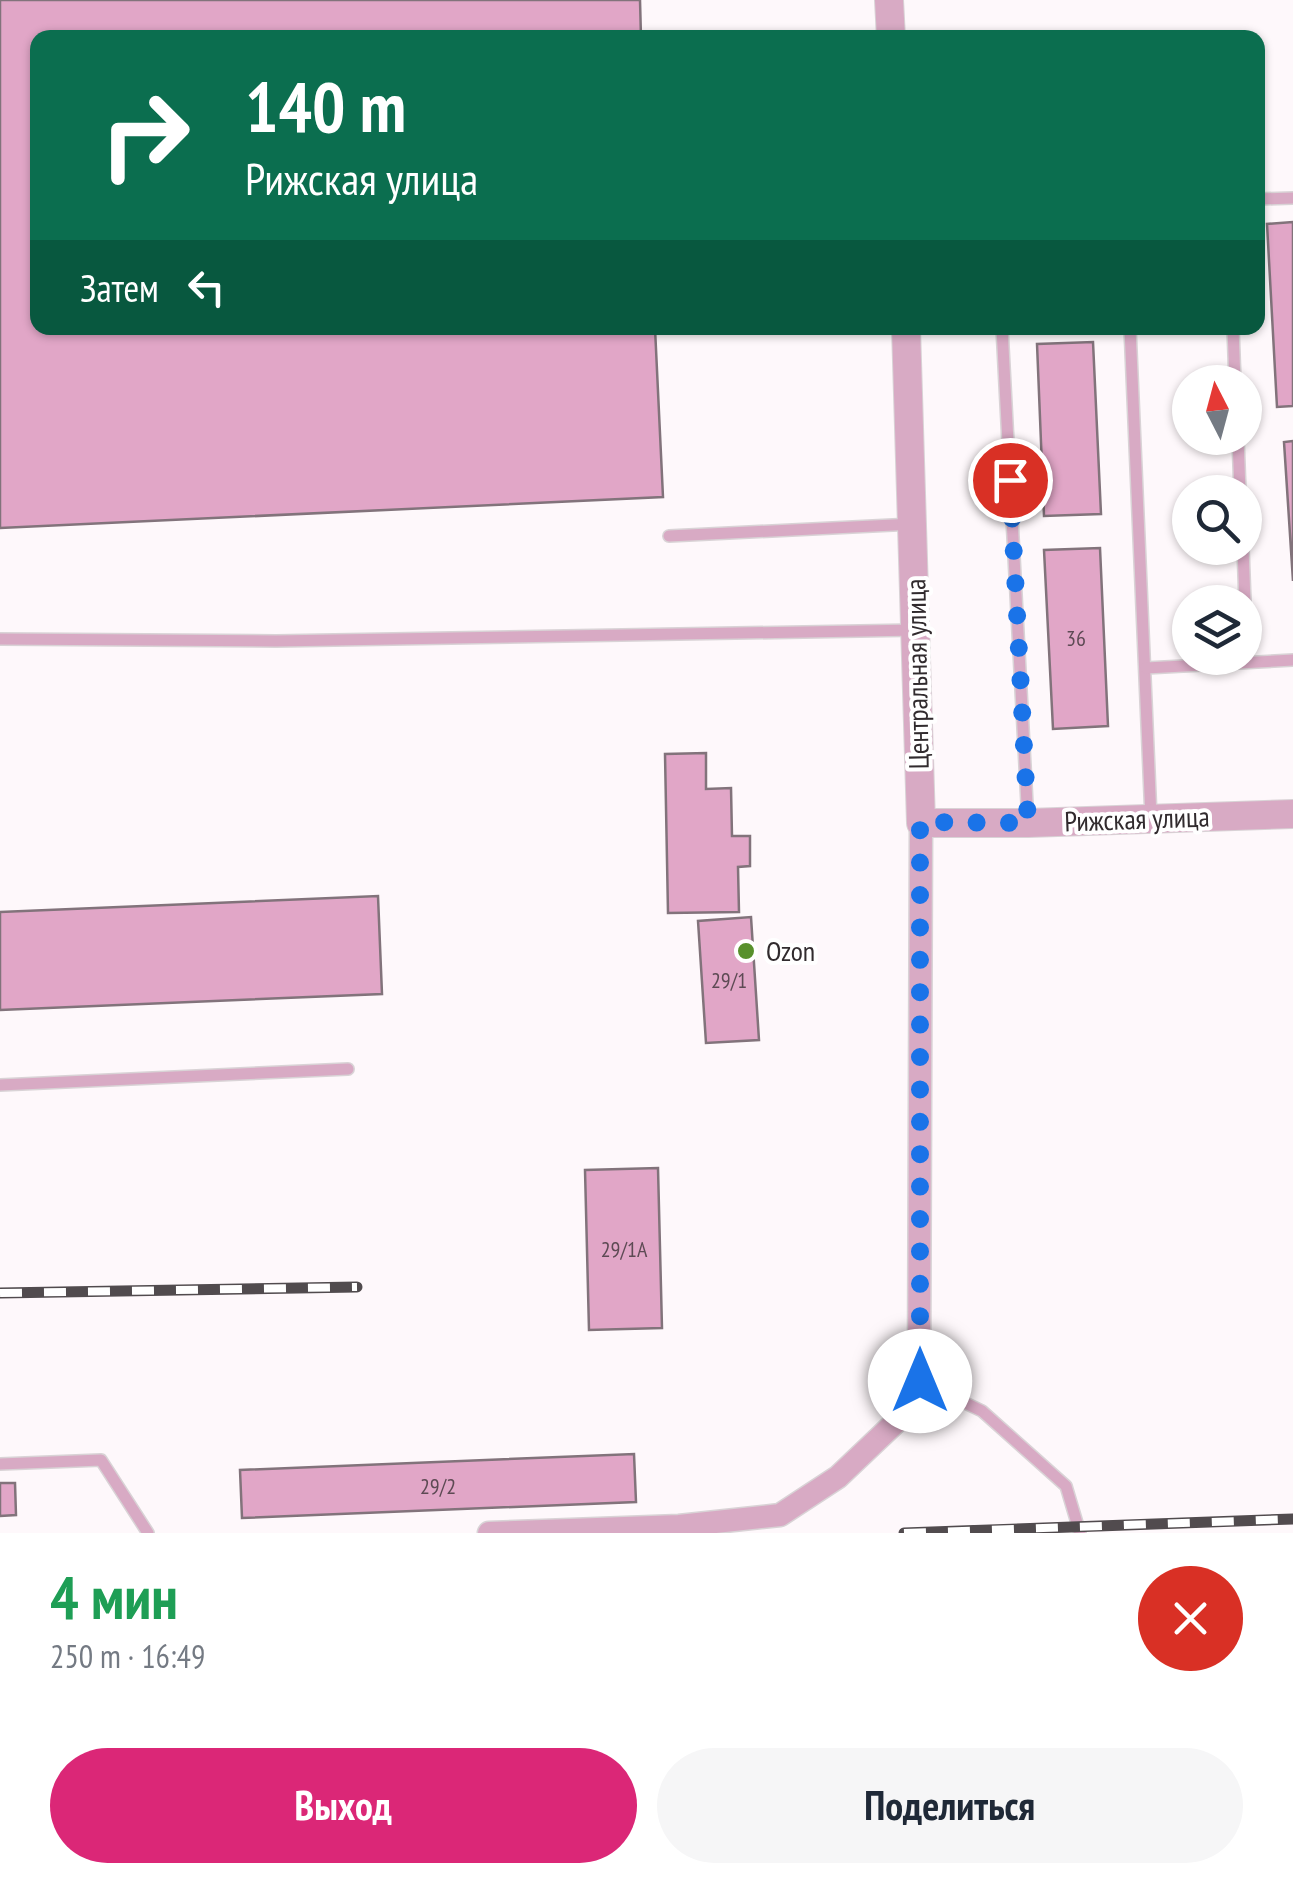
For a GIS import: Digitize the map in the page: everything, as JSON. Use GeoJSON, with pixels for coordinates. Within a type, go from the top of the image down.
{"type":"FeatureCollection","features":[{"type":"Feature","properties":{"kind":"street"},"geometry":{"type":"LineString","coordinates":[[889,0],[891,30]]}},
{"type":"Feature","properties":{"kind":"street","name":"Центральная улица"},"geometry":{"type":"LineString","coordinates":[[906,335],[920,822],[920,1381]]}},
{"type":"Feature","properties":{"kind":"street","name":"Рижская улица"},"geometry":{"type":"LineString","coordinates":[[920,822],[1028,823],[1293,814]]}},
{"type":"Feature","properties":{"kind":"street"},"geometry":{"type":"LineString","coordinates":[[489,1533],[678,1526],[780,1515],[838,1477],[898,1420],[920,1381]]}},
{"type":"Feature","properties":{"kind":"lane"},"geometry":{"type":"LineString","coordinates":[[1265,199],[1293,198]]}},
{"type":"Feature","properties":{"kind":"lane"},"geometry":{"type":"LineString","coordinates":[[1002,335],[1028,823]]}},
{"type":"Feature","properties":{"kind":"lane"},"geometry":{"type":"LineString","coordinates":[[1130,335],[1152,819]]}},
{"type":"Feature","properties":{"kind":"lane"},"geometry":{"type":"LineString","coordinates":[[1233,335],[1234,365]]}},
{"type":"Feature","properties":{"kind":"lane"},"geometry":{"type":"LineString","coordinates":[[669,536],[913,524]]}},
{"type":"Feature","properties":{"kind":"lane"},"geometry":{"type":"LineString","coordinates":[[0,639],[276,641],[916,630]]}},
{"type":"Feature","properties":{"kind":"lane"},"geometry":{"type":"LineString","coordinates":[[1262,661],[1293,660]]}},
{"type":"Feature","properties":{"kind":"lane"},"geometry":{"type":"LineString","coordinates":[[1146,668],[1172,666]]}},
{"type":"Feature","properties":{"kind":"lane"},"geometry":{"type":"LineString","coordinates":[[0,1085],[348,1069]]}},
{"type":"Feature","properties":{"kind":"lane"},"geometry":{"type":"LineString","coordinates":[[920,1381],[982,1411],[1066,1486],[1080,1533]]}},
{"type":"Feature","properties":{"kind":"lane"},"geometry":{"type":"LineString","coordinates":[[0,1464],[101,1460],[148,1533]]}},
{"type":"Feature","properties":{"kind":"building"},"geometry":{"type":"Polygon","coordinates":[[[0,0],[640,0],[641,30],[30,30],[30,335],[655,335],[663,497],[0,528],[0,0]]]}},
{"type":"Feature","properties":{"kind":"building"},"geometry":{"type":"Polygon","coordinates":[[[1293,222],[1293,406],[1277,407],[1267,224],[1293,222]]]}},
{"type":"Feature","properties":{"kind":"building"},"geometry":{"type":"Polygon","coordinates":[[[1093,342],[1101,514],[1044,516],[1037,344],[1093,342]]]}},
{"type":"Feature","properties":{"kind":"building"},"geometry":{"type":"Polygon","coordinates":[[[1293,441],[1293,581],[1284,442],[1293,441]]]}},
{"type":"Feature","properties":{"kind":"building"},"geometry":{"type":"Polygon","coordinates":[[[1100,548],[1108,726],[1053,729],[1044,550],[1100,548]]]}},
{"type":"Feature","properties":{"kind":"building"},"geometry":{"type":"Polygon","coordinates":[[[706,753],[706,789],[731,788],[732,836],[750,836],[750,866],[738,867],[739,912],[668,913],[665,754],[706,753]]]}},
{"type":"Feature","properties":{"kind":"building"},"geometry":{"type":"Polygon","coordinates":[[[378,896],[382,994],[0,1010],[0,912],[378,896]]]}},
{"type":"Feature","properties":{"kind":"building"},"geometry":{"type":"Polygon","coordinates":[[[751,917],[759,1040],[706,1043],[698,921],[751,917]]]}},
{"type":"Feature","properties":{"kind":"building"},"geometry":{"type":"Polygon","coordinates":[[[658,1168],[662,1328],[589,1330],[585,1170],[658,1168]]]}},
{"type":"Feature","properties":{"kind":"building"},"geometry":{"type":"Polygon","coordinates":[[[634,1454],[636,1502],[242,1518],[240,1470],[634,1454]]]}},
{"type":"Feature","properties":{"kind":"building"},"geometry":{"type":"Polygon","coordinates":[[[0,1483],[15,1483],[16,1515],[0,1516],[0,1483]]]}},
{"type":"Feature","properties":{"kind":"railway"},"geometry":{"type":"LineString","coordinates":[[0,1293],[357,1287]]}},
{"type":"Feature","properties":{"kind":"railway"},"geometry":{"type":"LineString","coordinates":[[904,1533],[1293,1519]]}},
{"type":"Feature","properties":{"kind":"place","name":"Ozon"},"geometry":{"type":"Point","coordinates":[746,951]}},
{"type":"Feature","properties":{"kind":"route"},"geometry":{"type":"LineString","coordinates":[[920,1381],[920,822],[1028,823],[1010,480]]}}]}
